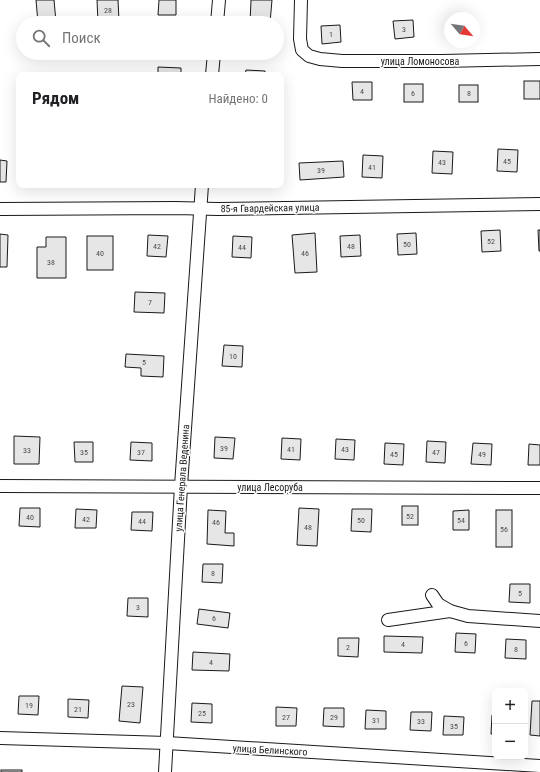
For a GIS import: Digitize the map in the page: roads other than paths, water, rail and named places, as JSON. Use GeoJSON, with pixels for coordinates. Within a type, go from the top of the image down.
{"type":"FeatureCollection","features":[{"type":"Feature","properties":{"kind":"street"},"geometry":{"type":"LineString","coordinates":[[218,16],[219,0]]}},
{"type":"Feature","properties":{"kind":"street","name":"улица Ломоносова"},"geometry":{"type":"LineString","coordinates":[[302,0],[300,39],[302,50],[309,56],[320,59],[342,61],[540,59]]}},
{"type":"Feature","properties":{"kind":"street"},"geometry":{"type":"LineString","coordinates":[[212,72],[213,60]]}},
{"type":"Feature","properties":{"kind":"street","name":"улица Генерала Веденина"},"geometry":{"type":"LineString","coordinates":[[165,772],[181,486],[202,188]]}},
{"type":"Feature","properties":{"kind":"street","name":"85-я Гвардейская улица"},"geometry":{"type":"LineString","coordinates":[[0,209],[218,209],[540,204]]}},
{"type":"Feature","properties":{"kind":"street","name":"улица Лесоруба"},"geometry":{"type":"LineString","coordinates":[[0,486],[540,488]]}},
{"type":"Feature","properties":{"kind":"street"},"geometry":{"type":"LineString","coordinates":[[432,595],[438,604],[450,611],[468,616],[540,621]]}},
{"type":"Feature","properties":{"kind":"street"},"geometry":{"type":"LineString","coordinates":[[388,620],[450,611]]}},
{"type":"Feature","properties":{"kind":"street","name":"улица Белинского"},"geometry":{"type":"LineString","coordinates":[[0,738],[167,743],[540,766]]}}]}
